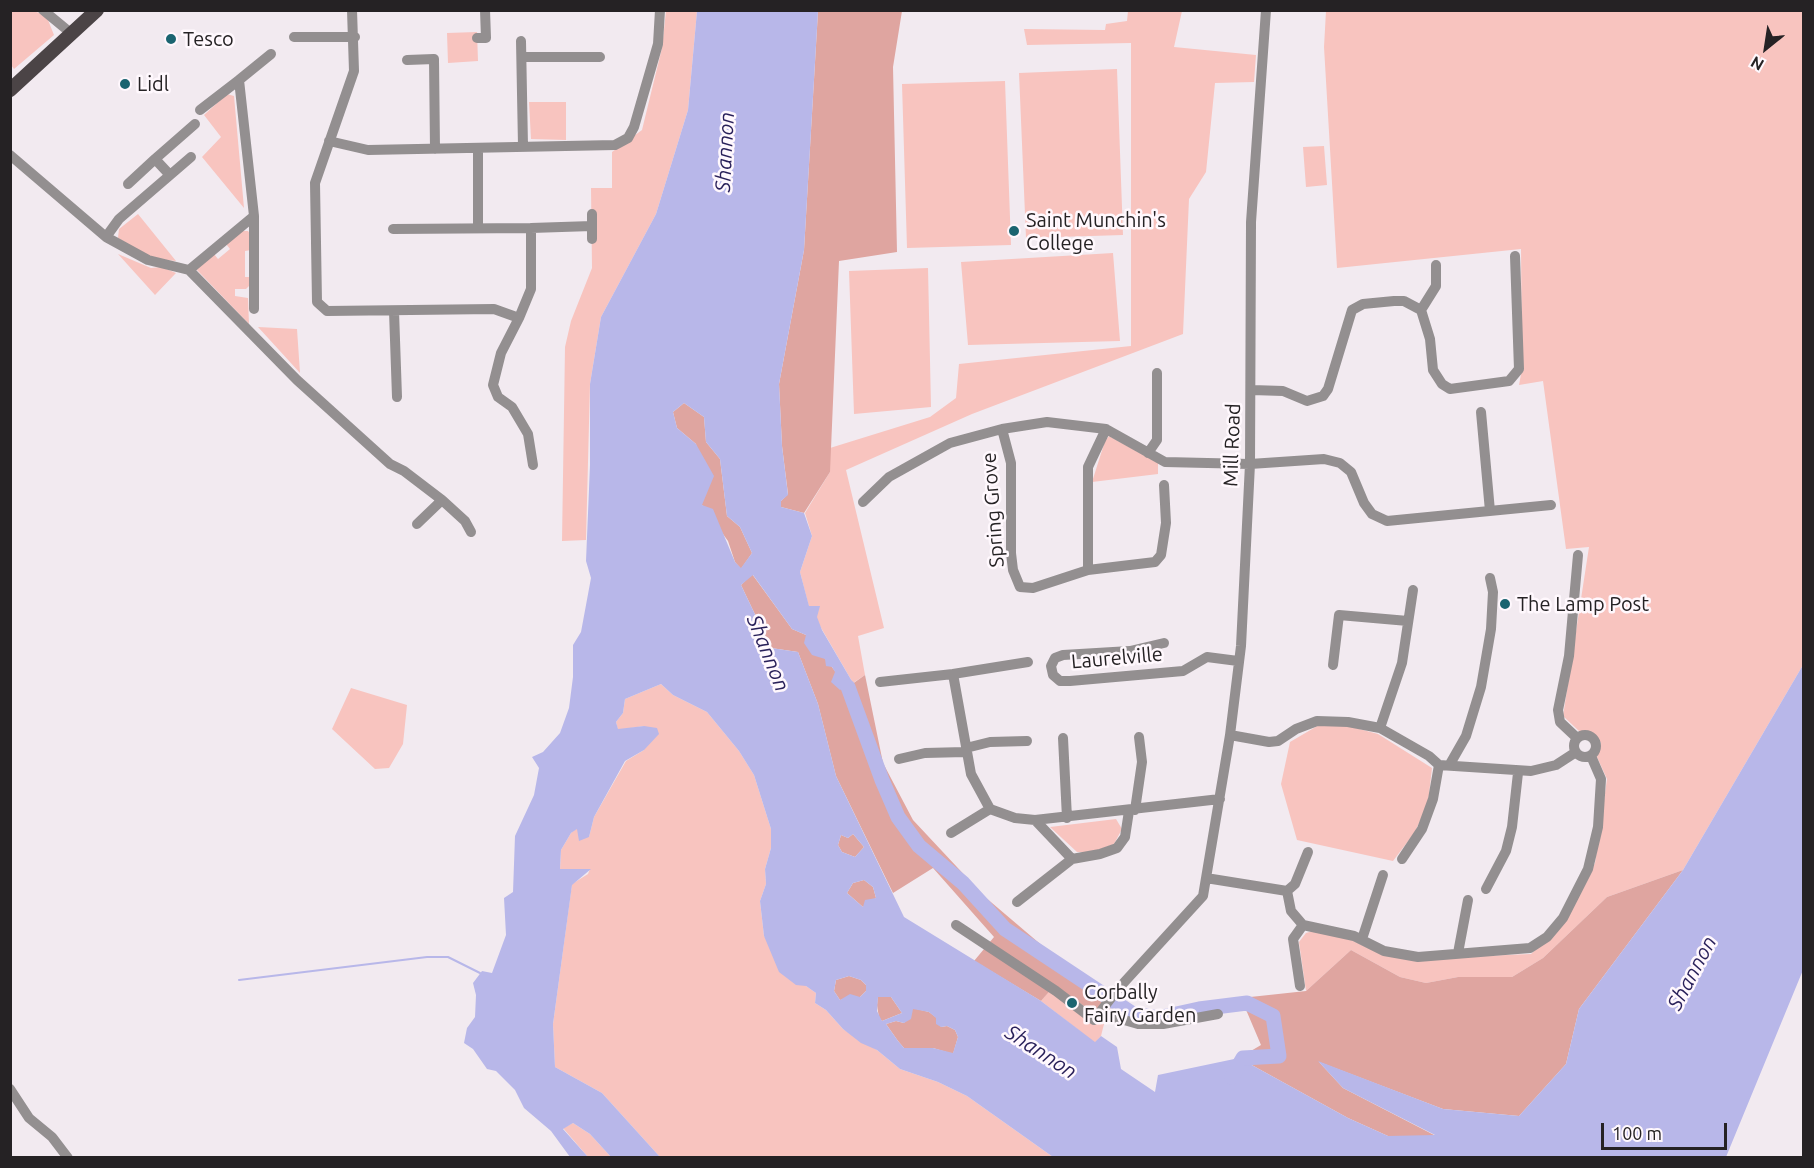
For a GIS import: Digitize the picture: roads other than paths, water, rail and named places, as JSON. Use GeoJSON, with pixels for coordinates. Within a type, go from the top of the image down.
{"type":"FeatureCollection","features":[{"type":"Feature","properties":{"kind":"main road"},"geometry":{"type":"LineString","coordinates":[[10,90],[97,10]]}},
{"type":"Feature","properties":{"kind":"street"},"geometry":{"type":"LineString","coordinates":[[43,10],[72,33]]}},
{"type":"Feature","properties":{"kind":"street"},"geometry":{"type":"LineString","coordinates":[[352,10],[355,38],[354,72],[315,183],[317,302],[327,311],[494,309],[519,318]]}},
{"type":"Feature","properties":{"kind":"street"},"geometry":{"type":"LineString","coordinates":[[477,38],[486,38],[485,10]]}},
{"type":"Feature","properties":{"kind":"street"},"geometry":{"type":"LineString","coordinates":[[329,141],[368,150],[615,145],[628,138],[634,127],[658,44],[660,10]]}},
{"type":"Feature","properties":{"kind":"street","name":"Mill Road"},"geometry":{"type":"LineString","coordinates":[[1100,1012],[1118,989],[1203,896],[1220,799],[1230,735],[1246,561],[1250,464],[1251,222],[1266,10]]}},
{"type":"Feature","properties":{"kind":"street"},"geometry":{"type":"LineString","coordinates":[[294,37],[355,38]]}},
{"type":"Feature","properties":{"kind":"street"},"geometry":{"type":"LineString","coordinates":[[521,41],[523,146]]}},
{"type":"Feature","properties":{"kind":"street"},"geometry":{"type":"LineString","coordinates":[[200,110],[271,54]]}},
{"type":"Feature","properties":{"kind":"street"},"geometry":{"type":"LineString","coordinates":[[522,57],[600,57]]}},
{"type":"Feature","properties":{"kind":"street"},"geometry":{"type":"LineString","coordinates":[[406,60],[439,58],[435,149]]}},
{"type":"Feature","properties":{"kind":"street"},"geometry":{"type":"LineString","coordinates":[[239,80],[254,216],[254,309]]}},
{"type":"Feature","properties":{"kind":"street"},"geometry":{"type":"LineString","coordinates":[[128,184],[195,124]]}},
{"type":"Feature","properties":{"kind":"street"},"geometry":{"type":"LineString","coordinates":[[478,148],[478,227]]}},
{"type":"Feature","properties":{"kind":"street"},"geometry":{"type":"LineString","coordinates":[[10,155],[106,237],[148,260],[189,270],[297,380],[390,464],[404,471],[442,500],[465,521],[471,532]]}},
{"type":"Feature","properties":{"kind":"street"},"geometry":{"type":"LineString","coordinates":[[106,237],[119,219],[191,157]]}},
{"type":"Feature","properties":{"kind":"street"},"geometry":{"type":"LineString","coordinates":[[155,159],[169,174]]}},
{"type":"Feature","properties":{"kind":"street"},"geometry":{"type":"LineString","coordinates":[[592,214],[592,239]]}},
{"type":"Feature","properties":{"kind":"street"},"geometry":{"type":"LineString","coordinates":[[189,270],[254,216]]}},
{"type":"Feature","properties":{"kind":"street"},"geometry":{"type":"LineString","coordinates":[[393,229],[591,226]]}},
{"type":"Feature","properties":{"kind":"street"},"geometry":{"type":"LineString","coordinates":[[531,228],[531,289],[501,353],[494,385],[498,397],[512,407],[528,434],[533,465]]}},
{"type":"Feature","properties":{"kind":"street"},"geometry":{"type":"LineString","coordinates":[[1251,390],[1283,391],[1307,400],[1316,400],[1328,389],[1349,315],[1356,306],[1404,301],[1421,310],[1430,339],[1433,370],[1442,384],[1450,389],[1509,381],[1519,369],[1515,256]]}},
{"type":"Feature","properties":{"kind":"street"},"geometry":{"type":"LineString","coordinates":[[1421,310],[1436,286],[1436,266]]}},
{"type":"Feature","properties":{"kind":"street"},"geometry":{"type":"LineString","coordinates":[[394,311],[397,397]]}},
{"type":"Feature","properties":{"kind":"street"},"geometry":{"type":"LineString","coordinates":[[1148,453],[1157,440],[1157,373]]}},
{"type":"Feature","properties":{"kind":"street"},"geometry":{"type":"LineString","coordinates":[[1481,412],[1490,511]]}},
{"type":"Feature","properties":{"kind":"street","name":"Spring Grove"},"geometry":{"type":"LineString","coordinates":[[1088,570],[1033,588],[1020,587],[1013,570],[1011,553],[1011,463],[1002,429],[1047,422],[1106,429],[1165,462],[1250,464],[1324,459],[1340,463],[1351,472],[1364,503],[1372,514],[1387,521],[1551,505]]}},
{"type":"Feature","properties":{"kind":"street"},"geometry":{"type":"LineString","coordinates":[[863,502],[889,477],[950,443],[1002,429]]}},
{"type":"Feature","properties":{"kind":"street"},"geometry":{"type":"LineString","coordinates":[[1106,429],[1088,467],[1088,570],[1155,562],[1161,555],[1166,523],[1164,485]]}},
{"type":"Feature","properties":{"kind":"street"},"geometry":{"type":"LineString","coordinates":[[417,524],[442,500]]}},
{"type":"Feature","properties":{"kind":"street"},"geometry":{"type":"LineString","coordinates":[[1577,738],[1560,722],[1558,710],[1569,656],[1578,555]]}},
{"type":"Feature","properties":{"kind":"street"},"geometry":{"type":"LineString","coordinates":[[1402,859],[1422,829],[1444,765],[1466,736],[1481,687],[1491,629],[1493,592],[1490,578]]}},
{"type":"Feature","properties":{"kind":"street"},"geometry":{"type":"LineString","coordinates":[[1380,728],[1402,663],[1413,590]]}},
{"type":"Feature","properties":{"kind":"street"},"geometry":{"type":"LineString","coordinates":[[1333,665],[1339,615],[1408,621]]}},
{"type":"Feature","properties":{"kind":"street","name":"Laurelville"},"geometry":{"type":"LineString","coordinates":[[1164,644],[1130,651],[1063,655],[1055,658],[1051,666],[1053,675],[1060,681],[1070,681],[1183,671],[1207,657],[1238,661]]}},
{"type":"Feature","properties":{"kind":"street"},"geometry":{"type":"LineString","coordinates":[[880,682],[953,674],[1028,662]]}},
{"type":"Feature","properties":{"kind":"street"},"geometry":{"type":"LineString","coordinates":[[953,674],[971,774],[990,809],[1015,818],[1035,820],[1132,811],[1220,799]]}},
{"type":"Feature","properties":{"kind":"street"},"geometry":{"type":"LineString","coordinates":[[1230,735],[1269,742],[1278,741],[1296,729],[1317,721],[1348,722],[1380,728],[1444,765],[1518,772],[1556,765],[1576,752]]}},
{"type":"Feature","properties":{"kind":"street"},"geometry":{"type":"LineString","coordinates":[[1588,735],[1594,739],[1595,750],[1591,756],[1584,757],[1576,752],[1574,743],[1577,738],[1588,735]]}},
{"type":"Feature","properties":{"kind":"street"},"geometry":{"type":"LineString","coordinates":[[1017,902],[1072,858],[1100,854],[1118,848],[1125,837],[1142,762],[1139,737]]}},
{"type":"Feature","properties":{"kind":"street"},"geometry":{"type":"LineString","coordinates":[[1063,738],[1067,818]]}},
{"type":"Feature","properties":{"kind":"street"},"geometry":{"type":"LineString","coordinates":[[899,759],[924,753],[966,750],[990,742],[1027,741]]}},
{"type":"Feature","properties":{"kind":"street"},"geometry":{"type":"LineString","coordinates":[[1287,891],[1291,911],[1303,925],[1333,930],[1362,939],[1384,951],[1418,957],[1530,948],[1547,937],[1563,918],[1588,868],[1598,826],[1601,779],[1591,756]]}},
{"type":"Feature","properties":{"kind":"street"},"geometry":{"type":"LineString","coordinates":[[1486,890],[1506,851],[1512,827],[1518,772]]}},
{"type":"Feature","properties":{"kind":"street"},"geometry":{"type":"LineString","coordinates":[[951,834],[990,809]]}},
{"type":"Feature","properties":{"kind":"street"},"geometry":{"type":"LineString","coordinates":[[1035,820],[1072,858]]}},
{"type":"Feature","properties":{"kind":"street"},"geometry":{"type":"LineString","coordinates":[[1287,891],[1295,884],[1308,852]]}},
{"type":"Feature","properties":{"kind":"street"},"geometry":{"type":"LineString","coordinates":[[1362,939],[1383,874]]}},
{"type":"Feature","properties":{"kind":"street"},"geometry":{"type":"LineString","coordinates":[[1206,878],[1287,891]]}},
{"type":"Feature","properties":{"kind":"street"},"geometry":{"type":"LineString","coordinates":[[1458,953],[1468,900]]}},
{"type":"Feature","properties":{"kind":"street"},"geometry":{"type":"LineString","coordinates":[[956,925],[1056,991],[1094,1020],[1100,1012],[1138,1024],[1163,1024],[1218,1014]]}},
{"type":"Feature","properties":{"kind":"street"},"geometry":{"type":"LineString","coordinates":[[1299,986],[1293,939],[1303,925]]}},
{"type":"Feature","properties":{"kind":"street"},"geometry":{"type":"LineString","coordinates":[[10,1089],[29,1118],[52,1137],[68,1158]]}},
{"type":"Feature","properties":{"kind":"water","name":"Shannon"},"geometry":{"type":"Polygon","coordinates":[[[697,11],[818,11],[804,250],[779,384],[782,446],[788,495],[781,501],[781,507],[804,513],[812,536],[800,572],[809,606],[820,606],[817,617],[822,630],[853,683],[840,690],[831,682],[835,672],[832,667],[826,666],[825,659],[812,655],[804,643],[806,635],[792,629],[753,575],[741,585],[771,648],[798,652],[818,704],[836,776],[904,917],[1041,1001],[1095,1042],[1101,1036],[1117,1047],[1121,1069],[1155,1092],[1158,1075],[1239,1058],[1348,1118],[1388,1136],[1435,1135],[1343,1088],[1318,1061],[1443,1109],[1519,1116],[1566,1064],[1579,1009],[1683,870],[1803,665],[1803,970],[1726,1157],[1053,1157],[967,1096],[938,1082],[900,1069],[877,1050],[861,1043],[843,1029],[826,1010],[815,1003],[816,993],[806,986],[796,985],[779,972],[764,936],[760,901],[766,884],[765,869],[771,848],[771,829],[754,775],[739,751],[707,712],[673,695],[661,684],[625,699],[623,713],[616,722],[618,729],[644,726],[657,728],[659,734],[644,750],[625,761],[594,817],[589,837],[579,841],[577,829],[571,833],[561,850],[560,869],[591,869],[572,885],[553,1024],[555,1067],[602,1093],[660,1157],[611,1157],[590,1134],[573,1123],[563,1129],[588,1157],[570,1157],[551,1131],[524,1108],[515,1090],[496,1071],[487,1069],[473,1049],[464,1043],[467,1028],[475,1017],[476,995],[473,983],[482,971],[492,973],[506,935],[504,898],[513,892],[515,836],[534,795],[539,768],[532,757],[543,752],[560,733],[569,708],[573,677],[573,645],[581,632],[591,578],[586,561],[590,465],[590,384],[601,317],[656,214],[688,110],[697,11]],[[684,403],[673,412],[677,428],[696,444],[714,476],[702,505],[713,509],[735,562],[741,568],[752,553],[740,527],[727,516],[720,459],[706,442],[704,417],[684,403]],[[853,834],[848,838],[841,835],[838,845],[842,852],[855,857],[864,847],[853,834]],[[864,880],[853,883],[847,893],[863,907],[865,900],[876,898],[873,887],[864,880]],[[849,976],[836,980],[834,991],[840,1000],[850,994],[860,997],[866,991],[866,985],[861,980],[849,976]],[[878,997],[877,1011],[882,1021],[902,1013],[891,997],[878,997]],[[913,1009],[911,1019],[904,1023],[896,1021],[886,1024],[904,1048],[933,1048],[953,1053],[958,1037],[955,1030],[936,1024],[936,1018],[929,1012],[913,1009]]]}},
{"type":"Feature","properties":{"kind":"waterway"},"geometry":{"type":"LineString","coordinates":[[848,687],[898,817],[919,846],[963,883],[1005,929],[1133,1014],[1158,1018],[1199,1009],[1247,1003],[1273,1016],[1279,1056],[1243,1058],[1232,1077]]}},
{"type":"Feature","properties":{"kind":"waterway"},"geometry":{"type":"LineString","coordinates":[[239,980],[427,957],[448,957],[480,973]]}},
{"type":"Feature","properties":{"kind":"place","name":"Tesco"},"geometry":{"type":"Point","coordinates":[171,39]}},
{"type":"Feature","properties":{"kind":"place","name":"Lidl"},"geometry":{"type":"Point","coordinates":[125,84]}},
{"type":"Feature","properties":{"kind":"place","name":"Saint Munchin's College"},"geometry":{"type":"Point","coordinates":[1014,231]}},
{"type":"Feature","properties":{"kind":"place","name":"The Lamp Post"},"geometry":{"type":"Point","coordinates":[1505,604]}},
{"type":"Feature","properties":{"kind":"place","name":"Corbally Fairy Garden"},"geometry":{"type":"Point","coordinates":[1072,1003]}}]}
